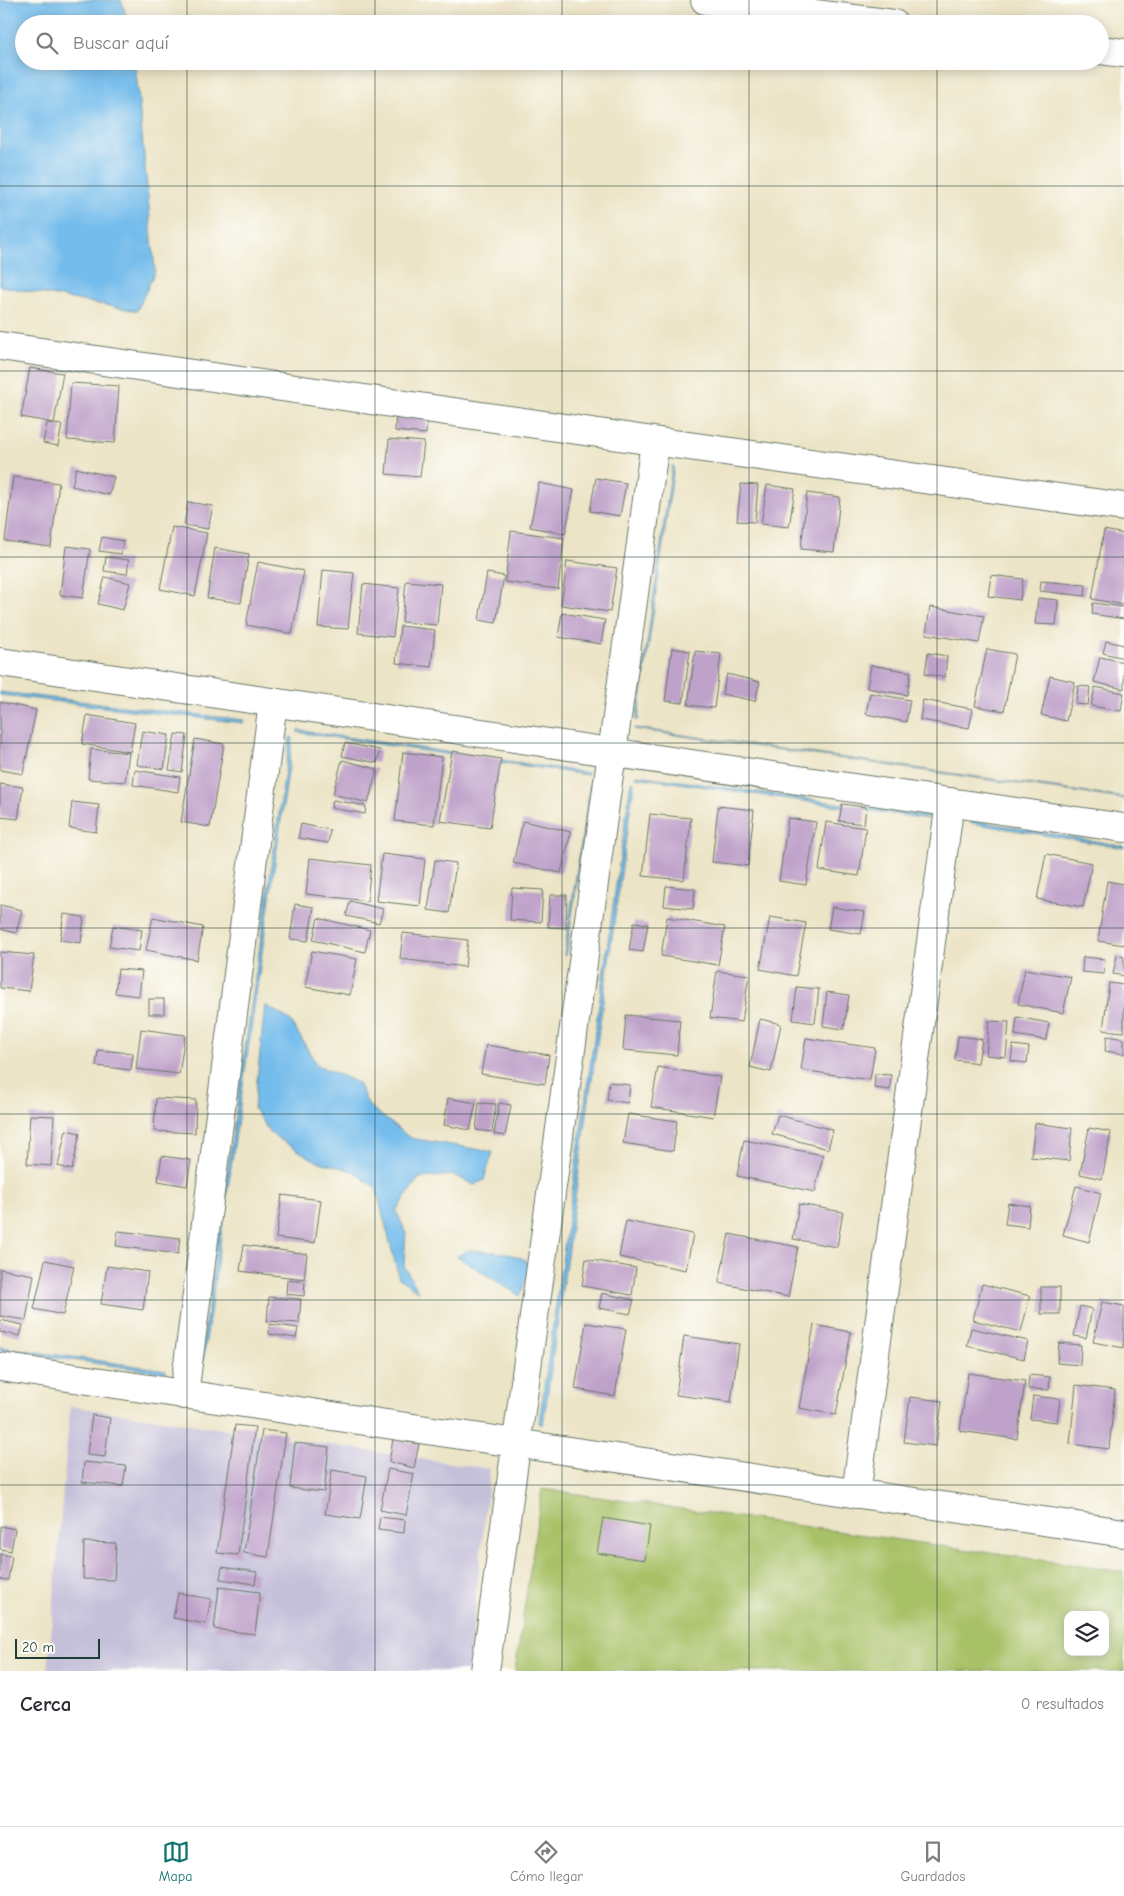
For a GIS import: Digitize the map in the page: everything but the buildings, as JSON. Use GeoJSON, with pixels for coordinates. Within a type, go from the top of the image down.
{"type":"FeatureCollection","features":[{"type":"Feature","properties":{"kind":"street"},"geometry":{"type":"LineString","coordinates":[[705,0],[823,15]]}},
{"type":"Feature","properties":{"kind":"street"},"geometry":{"type":"LineString","coordinates":[[1109,51],[1124,53]]}},
{"type":"Feature","properties":{"kind":"street"},"geometry":{"type":"LineString","coordinates":[[0,346],[656,442],[1124,507]]}},
{"type":"Feature","properties":{"kind":"street"},"geometry":{"type":"LineString","coordinates":[[484,1671],[656,442]]}},
{"type":"Feature","properties":{"kind":"street"},"geometry":{"type":"LineString","coordinates":[[0,662],[1124,828]]}},
{"type":"Feature","properties":{"kind":"street"},"geometry":{"type":"LineString","coordinates":[[184,1395],[272,702]]}},
{"type":"Feature","properties":{"kind":"street"},"geometry":{"type":"LineString","coordinates":[[856,1494],[950,802]]}},
{"type":"Feature","properties":{"kind":"street"},"geometry":{"type":"LineString","coordinates":[[0,1367],[1124,1533]]}},
{"type":"Feature","properties":{"kind":"shaded area"},"geometry":{"type":"Polygon","coordinates":[[[70,1406],[490,1469],[468,1671],[48,1671],[70,1406]]]}},
{"type":"Feature","properties":{"kind":"green space"},"geometry":{"type":"Polygon","coordinates":[[[542,1489],[1124,1572],[1124,1671],[515,1671],[542,1489]]]}},
{"type":"Feature","properties":{"kind":"water"},"geometry":{"type":"Polygon","coordinates":[[[0,0],[121,0],[126,15],[15,15],[15,70],[136,70],[155,271],[137,311],[0,286],[0,0]]]}},
{"type":"Feature","properties":{"kind":"water"},"geometry":{"type":"Polygon","coordinates":[[[672,466],[674,466],[638,720],[636,721],[672,466]]]}},
{"type":"Feature","properties":{"kind":"water"},"geometry":{"type":"Polygon","coordinates":[[[0,692],[244,720],[243,723],[0,695],[0,692]]]}},
{"type":"Feature","properties":{"kind":"water"},"geometry":{"type":"Polygon","coordinates":[[[634,729],[1124,798],[1124,799],[634,729]]]}},
{"type":"Feature","properties":{"kind":"water"},"geometry":{"type":"Polygon","coordinates":[[[298,730],[588,773],[587,775],[297,732],[298,730]]]}},
{"type":"Feature","properties":{"kind":"water"},"geometry":{"type":"Polygon","coordinates":[[[290,737],[293,738],[202,1368],[199,1367],[290,737]]]}},
{"type":"Feature","properties":{"kind":"water"},"geometry":{"type":"Polygon","coordinates":[[[637,775],[928,816],[928,819],[636,777],[637,775]]]}},
{"type":"Feature","properties":{"kind":"water"},"geometry":{"type":"Polygon","coordinates":[[[592,778],[566,956],[564,955],[592,778]]]}},
{"type":"Feature","properties":{"kind":"water"},"geometry":{"type":"Polygon","coordinates":[[[631,781],[634,782],[543,1425],[539,1423],[631,781]]]}},
{"type":"Feature","properties":{"kind":"water"},"geometry":{"type":"Polygon","coordinates":[[[972,820],[1124,846],[1124,848],[971,823],[972,820]]]}},
{"type":"Feature","properties":{"kind":"water"},"geometry":{"type":"Polygon","coordinates":[[[265,1005],[290,1020],[317,1065],[358,1083],[368,1105],[410,1138],[493,1152],[484,1180],[474,1185],[453,1175],[419,1178],[396,1211],[406,1232],[404,1266],[419,1292],[399,1278],[376,1188],[353,1171],[316,1161],[271,1134],[254,1109],[265,1005]]]}},
{"type":"Feature","properties":{"kind":"water"},"geometry":{"type":"Polygon","coordinates":[[[470,1250],[505,1253],[524,1259],[530,1269],[520,1296],[457,1256],[470,1250]]]}},
{"type":"Feature","properties":{"kind":"water"},"geometry":{"type":"Polygon","coordinates":[[[0,1347],[166,1370],[166,1373],[0,1350],[0,1347]]]}}]}
